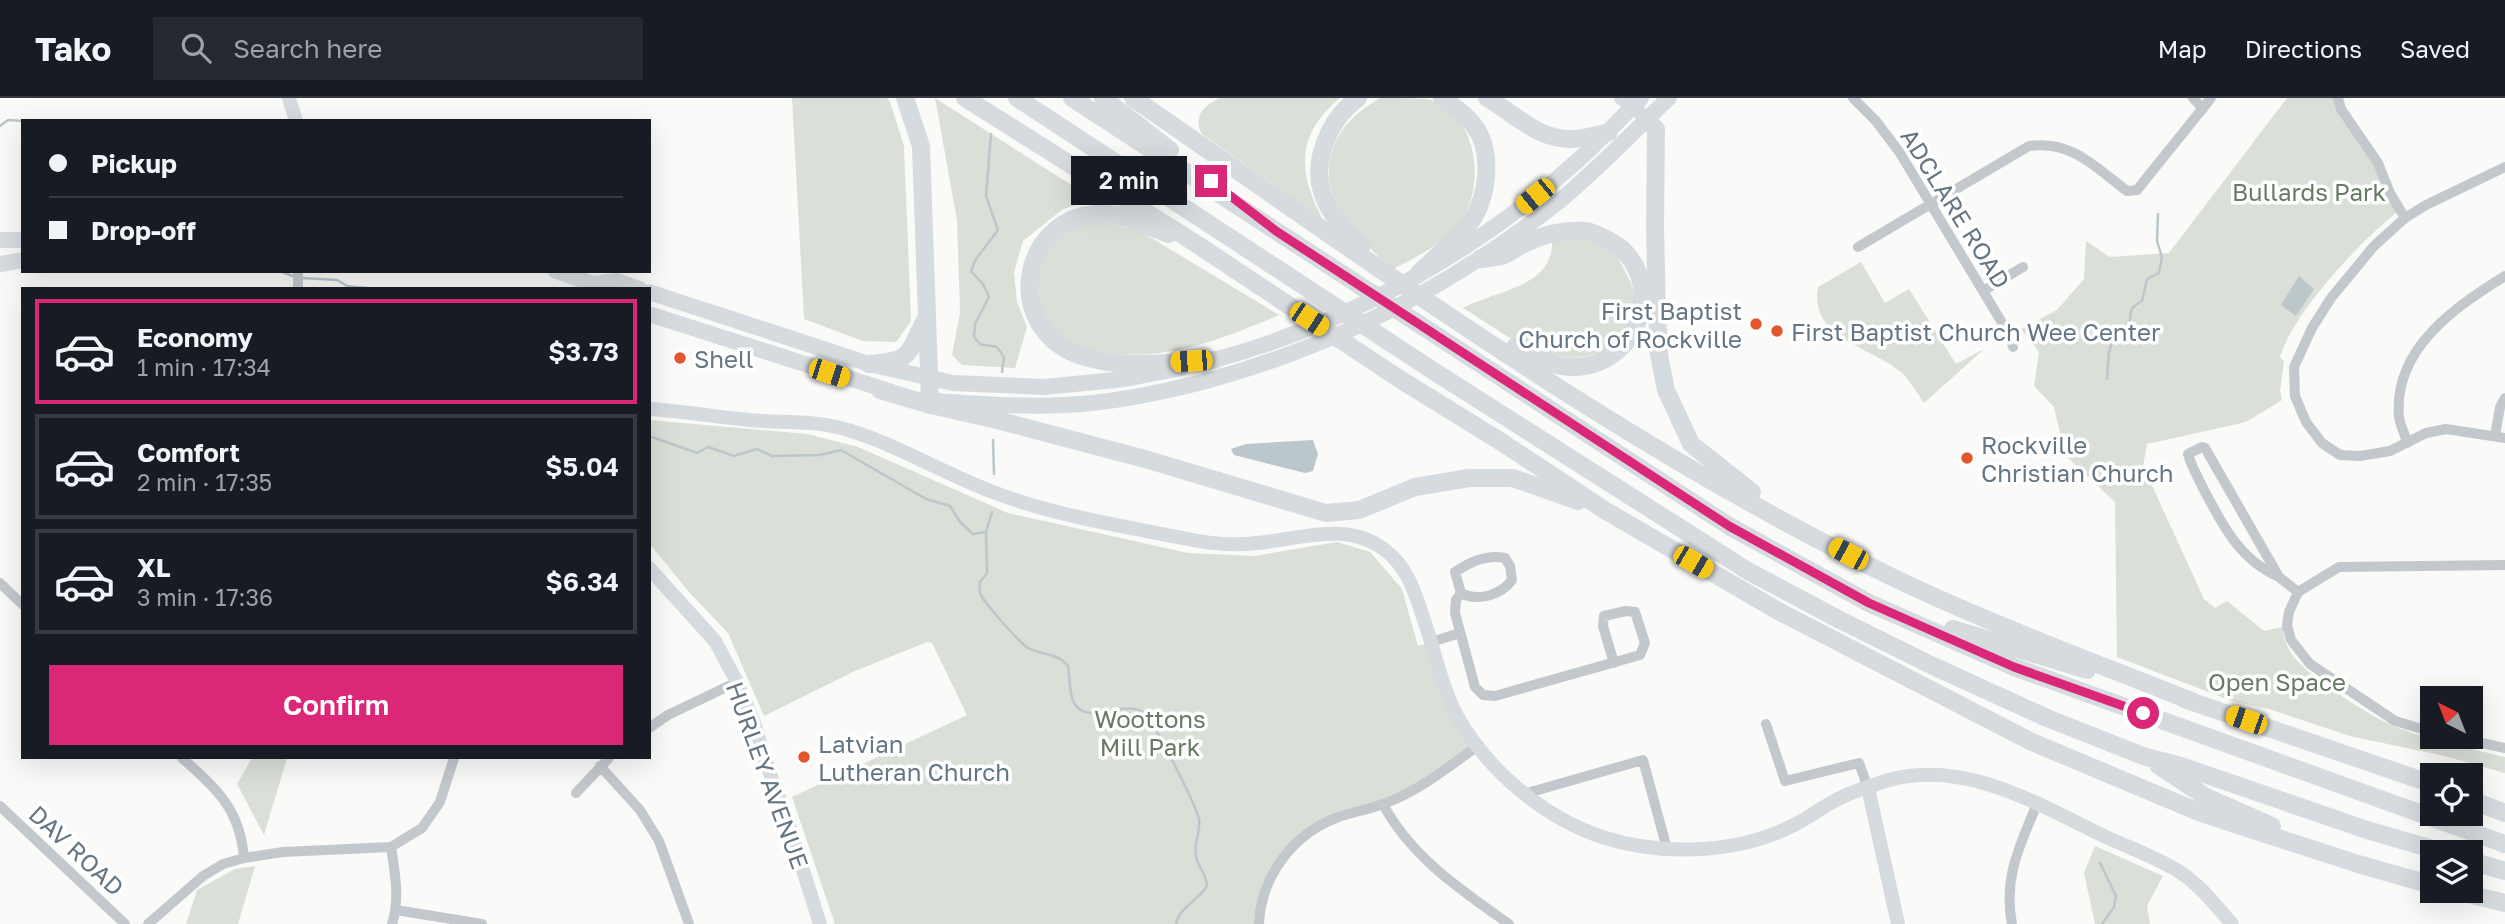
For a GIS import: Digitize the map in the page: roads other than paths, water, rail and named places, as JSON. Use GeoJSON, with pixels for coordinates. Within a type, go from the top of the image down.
{"type":"FeatureCollection","features":[{"type":"Feature","properties":{"kind":"highway"},"geometry":{"type":"LineString","coordinates":[[905,98],[921,146],[930,400]]}},
{"type":"Feature","properties":{"kind":"highway"},"geometry":{"type":"LineString","coordinates":[[965,98],[1198,245],[1606,512],[1780,612],[2032,742],[2201,813],[2420,882]]}},
{"type":"Feature","properties":{"kind":"highway"},"geometry":{"type":"LineString","coordinates":[[1017,98],[1423,365],[1748,571],[1933,666],[2047,718],[2146,757],[2181,766],[2367,830],[2420,845]]}},
{"type":"Feature","properties":{"kind":"highway"},"geometry":{"type":"LineString","coordinates":[[1072,98],[1729,526],[1869,603],[2014,667],[2505,844]]}},
{"type":"Feature","properties":{"kind":"highway"},"geometry":{"type":"LineString","coordinates":[[1103,98],[1276,231]]}},
{"type":"Feature","properties":{"kind":"highway"},"geometry":{"type":"LineString","coordinates":[[1133,98],[1446,314],[1642,441],[1798,528],[1906,583],[2194,702]]}},
{"type":"Feature","properties":{"kind":"highway"},"geometry":{"type":"LineString","coordinates":[[1358,98],[1337,119],[1326,135],[1319,178],[1326,202],[1340,224],[1391,276]]}},
{"type":"Feature","properties":{"kind":"highway"},"geometry":{"type":"LineString","coordinates":[[1418,274],[1472,220],[1484,190],[1486,165],[1482,141],[1475,126],[1442,98]]}},
{"type":"Feature","properties":{"kind":"highway"},"geometry":{"type":"LineString","coordinates":[[1487,98],[1534,129],[1558,138],[1572,139],[1609,132]]}},
{"type":"Feature","properties":{"kind":"highway"},"geometry":{"type":"LineString","coordinates":[[1646,119],[1656,129],[1659,355],[1666,390],[1691,444],[1798,528]]}},
{"type":"Feature","properties":{"kind":"highway"},"geometry":{"type":"LineString","coordinates":[[1198,245],[1111,214],[1093,214],[1078,219],[1051,234],[1041,246],[1030,275],[1030,305],[1035,318],[1055,342],[1082,356],[1121,364],[1215,360]]}},
{"type":"Feature","properties":{"kind":"highway"},"geometry":{"type":"LineString","coordinates":[[1446,314],[1534,357],[1569,367],[1599,363],[1617,353],[1633,334],[1640,315],[1642,290],[1634,263],[1618,244],[1590,231],[1564,230],[1542,236],[1501,256],[1480,259]]}},
{"type":"Feature","properties":{"kind":"highway"},"geometry":{"type":"LineString","coordinates":[[869,364],[894,362],[906,356],[913,348],[927,317]]}},
{"type":"Feature","properties":{"kind":"highway"},"geometry":{"type":"LineString","coordinates":[[880,390],[1145,459],[1326,513],[1359,510],[1416,487],[1485,477],[1513,478],[1606,512]]}},
{"type":"Feature","properties":{"kind":"highway"},"geometry":{"type":"LineString","coordinates":[[1869,603],[2194,702],[2420,780]]}},
{"type":"Feature","properties":{"kind":"highway"},"geometry":{"type":"LineString","coordinates":[[2146,757],[2206,797],[2358,864]]}},
{"type":"Feature","properties":{"kind":"highway"},"geometry":{"type":"LineString","coordinates":[[2483,801],[2505,806]]}},
{"type":"Feature","properties":{"kind":"highway"},"geometry":{"type":"LineString","coordinates":[[2483,803],[2505,813]]}},
{"type":"Feature","properties":{"kind":"highway"},"geometry":{"type":"LineString","coordinates":[[2483,864],[2505,871]]}},
{"type":"Feature","properties":{"kind":"highway"},"geometry":{"type":"LineString","coordinates":[[2483,898],[2505,903]]}},
{"type":"Feature","properties":{"kind":"main road"},"geometry":{"type":"LineString","coordinates":[[651,315],[880,390],[930,400],[984,405],[1054,405],[1122,399],[1166,391],[1251,369],[1321,343],[1376,319],[1437,286],[1480,259],[1559,201],[1669,98]]}},
{"type":"Feature","properties":{"kind":"main road"},"geometry":{"type":"LineString","coordinates":[[651,293],[869,364],[929,379],[953,383],[1044,387],[1125,379],[1215,360],[1301,330],[1358,305],[1442,261],[1515,212],[1575,163],[1609,132],[1631,100]]}},
{"type":"Feature","properties":{"kind":"main road"},"geometry":{"type":"LineString","coordinates":[[0,240],[21,240]]}},
{"type":"Feature","properties":{"kind":"main road"},"geometry":{"type":"LineString","coordinates":[[0,264],[21,260]]}},
{"type":"Feature","properties":{"kind":"main road"},"geometry":{"type":"LineString","coordinates":[[561,273],[595,286],[615,286]]}},
{"type":"Feature","properties":{"kind":"street"},"geometry":{"type":"LineString","coordinates":[[289,98],[295,119]]}},
{"type":"Feature","properties":{"kind":"street"},"geometry":{"type":"LineString","coordinates":[[2193,98],[2203,109]]}},
{"type":"Feature","properties":{"kind":"street"},"geometry":{"type":"LineString","coordinates":[[1858,247],[2029,146],[2045,144],[2073,150],[2127,191],[2137,190],[2211,98]]}},
{"type":"Feature","properties":{"kind":"street"},"geometry":{"type":"LineString","coordinates":[[2338,98],[2341,109],[2378,163],[2390,193],[2405,218]]}},
{"type":"Feature","properties":{"kind":"street"},"geometry":{"type":"LineString","coordinates":[[1631,100],[1646,119]]}},
{"type":"Feature","properties":{"kind":"street","name":"ADCLARE ROAD"},"geometry":{"type":"LineString","coordinates":[[1859,100],[1899,153],[2010,335],[2012,347]]}},
{"type":"Feature","properties":{"kind":"street"},"geometry":{"type":"LineString","coordinates":[[2505,167],[2405,218],[2374,246],[2331,298],[2312,328],[2294,367],[2295,396],[2306,422],[2322,443],[2340,455],[2360,456],[2390,451],[2426,433],[2446,429],[2500,437],[2500,407],[2505,398]]}},
{"type":"Feature","properties":{"kind":"street"},"geometry":{"type":"LineString","coordinates":[[1983,290],[2023,267]]}},
{"type":"Feature","properties":{"kind":"street"},"geometry":{"type":"LineString","coordinates":[[2407,443],[2400,419],[2399,393],[2411,360],[2451,312],[2505,276]]}},
{"type":"Feature","properties":{"kind":"street"},"geometry":{"type":"LineString","coordinates":[[651,409],[837,427],[1038,509],[1197,541],[1245,544],[1328,533],[1360,536],[1398,561],[1411,582],[1454,708],[1493,765],[1524,794],[1553,814],[1603,838],[1667,849],[1706,849],[1758,839],[1789,827],[1842,796],[1908,776],[1951,776],[1987,783],[2179,872],[2201,888],[2232,924]]}},
{"type":"Feature","properties":{"kind":"street"},"geometry":{"type":"LineString","coordinates":[[2279,577],[2209,452],[2202,447],[2188,454],[2220,520],[2235,544],[2256,565],[2279,577],[2298,592]]}},
{"type":"Feature","properties":{"kind":"street"},"geometry":{"type":"LineString","coordinates":[[1489,557],[1505,558],[1510,566],[1512,580],[1506,589],[1489,596],[1470,597],[1461,593],[1455,572],[1471,561],[1489,557]]}},
{"type":"Feature","properties":{"kind":"street"},"geometry":{"type":"LineString","coordinates":[[2420,728],[2395,721],[2311,664],[2298,652],[2287,625],[2289,612],[2298,592],[2339,568],[2350,566],[2505,565]]}},
{"type":"Feature","properties":{"kind":"street","name":"HURLEY AVENUE"},"geometry":{"type":"LineString","coordinates":[[651,570],[715,641],[737,682],[788,822],[820,924]]}},
{"type":"Feature","properties":{"kind":"street"},"geometry":{"type":"LineString","coordinates":[[0,583],[21,603]]}},
{"type":"Feature","properties":{"kind":"street"},"geometry":{"type":"LineString","coordinates":[[1461,593],[1456,600],[1455,613],[1475,687],[1483,695],[1495,696],[1614,663],[1640,655],[1645,643],[1635,612],[1626,611],[1604,616],[1603,626],[1614,663]]}},
{"type":"Feature","properties":{"kind":"street"},"geometry":{"type":"LineString","coordinates":[[1431,642],[1460,633]]}},
{"type":"Feature","properties":{"kind":"street"},"geometry":{"type":"LineString","coordinates":[[651,727],[667,715],[737,682]]}},
{"type":"Feature","properties":{"kind":"street"},"geometry":{"type":"LineString","coordinates":[[1766,724],[1785,781],[1860,763],[1898,924]]}},
{"type":"Feature","properties":{"kind":"street"},"geometry":{"type":"LineString","coordinates":[[2483,743],[2505,748]]}},
{"type":"Feature","properties":{"kind":"street"},"geometry":{"type":"LineString","coordinates":[[1259,924],[1260,907],[1267,885],[1289,850],[1303,836],[1335,818],[1383,804],[1419,787],[1478,746]]}},
{"type":"Feature","properties":{"kind":"street"},"geometry":{"type":"LineString","coordinates":[[183,759],[213,786],[234,814],[243,839],[244,858]]}},
{"type":"Feature","properties":{"kind":"street"},"geometry":{"type":"LineString","coordinates":[[148,924],[203,876],[223,864],[284,852],[391,847],[422,828],[440,802],[454,759]]}},
{"type":"Feature","properties":{"kind":"street"},"geometry":{"type":"LineString","coordinates":[[576,793],[608,759]]}},
{"type":"Feature","properties":{"kind":"street"},"geometry":{"type":"LineString","coordinates":[[1524,794],[1643,760],[1667,849]]}},
{"type":"Feature","properties":{"kind":"street"},"geometry":{"type":"LineString","coordinates":[[600,766],[640,810],[659,841],[689,924]]}},
{"type":"Feature","properties":{"kind":"street"},"geometry":{"type":"LineString","coordinates":[[1383,804],[1402,834],[1440,873],[1508,924]]}},
{"type":"Feature","properties":{"kind":"street"},"geometry":{"type":"LineString","coordinates":[[2012,924],[2008,893],[2013,862],[2036,804]]}},
{"type":"Feature","properties":{"kind":"street","name":"DAV ROAD"},"geometry":{"type":"LineString","coordinates":[[0,806],[125,924]]}},
{"type":"Feature","properties":{"kind":"street"},"geometry":{"type":"LineString","coordinates":[[391,847],[396,879],[396,910],[392,924]]}},
{"type":"Feature","properties":{"kind":"street"},"geometry":{"type":"LineString","coordinates":[[396,910],[482,924]]}},
{"type":"Feature","properties":{"kind":"waterway"},"geometry":{"type":"LineString","coordinates":[[0,126],[8,120],[21,121]]}},
{"type":"Feature","properties":{"kind":"waterway"},"geometry":{"type":"LineString","coordinates":[[991,134],[986,196],[998,230],[976,259],[971,271],[983,284],[989,297],[975,324],[974,337],[980,344],[997,347],[1004,357],[1002,372]]}},
{"type":"Feature","properties":{"kind":"waterway"},"geometry":{"type":"LineString","coordinates":[[2107,379],[2109,352],[2115,333],[2130,322],[2132,309],[2142,301],[2147,279],[2159,273],[2162,257],[2157,241],[2158,214]]}},
{"type":"Feature","properties":{"kind":"waterway"},"geometry":{"type":"LineString","coordinates":[[285,273],[295,277]]}},
{"type":"Feature","properties":{"kind":"waterway"},"geometry":{"type":"LineString","coordinates":[[302,278],[337,280],[347,286],[357,287]]}},
{"type":"Feature","properties":{"kind":"waterway"},"geometry":{"type":"LineString","coordinates":[[651,437],[697,453],[708,447],[734,456],[757,449],[772,456],[820,455],[841,450],[926,499],[950,506],[960,522],[973,534],[985,532]]}},
{"type":"Feature","properties":{"kind":"waterway"},"geometry":{"type":"LineString","coordinates":[[993,440],[994,474]]}},
{"type":"Feature","properties":{"kind":"waterway"},"geometry":{"type":"LineString","coordinates":[[992,512],[986,532],[987,573],[980,582],[983,598],[1028,648],[1055,656],[1068,666],[1072,699],[1081,710],[1098,713],[1128,709],[1145,714],[1191,798],[1199,819],[1196,856],[1207,886],[1185,908],[1176,924]]}},
{"type":"Feature","properties":{"kind":"waterway"},"geometry":{"type":"LineString","coordinates":[[2100,863],[2116,896],[2114,907],[2102,924]]}},
{"type":"Feature","properties":{"kind":"place","name":"First Baptist Church of Rockville"},"geometry":{"type":"Point","coordinates":[1756,324]}},
{"type":"Feature","properties":{"kind":"place","name":"First Baptist Church Wee Center"},"geometry":{"type":"Point","coordinates":[1777,331]}},
{"type":"Feature","properties":{"kind":"place","name":"Shell"},"geometry":{"type":"Point","coordinates":[680,358]}},
{"type":"Feature","properties":{"kind":"place","name":"Rockville Christian Church"},"geometry":{"type":"Point","coordinates":[1967,458]}},
{"type":"Feature","properties":{"kind":"place","name":"Latvian Lutheran Church"},"geometry":{"type":"Point","coordinates":[804,757]}},
{"type":"Feature","properties":{"kind":"park label","name":"Bullards Park"},"geometry":{"type":"Point","coordinates":[2309,191]}},
{"type":"Feature","properties":{"kind":"park label","name":"Open Space"},"geometry":{"type":"Point","coordinates":[2277,681]}},
{"type":"Feature","properties":{"kind":"park label","name":"Woottons Mill Park"},"geometry":{"type":"Point","coordinates":[1150,732]}}]}
